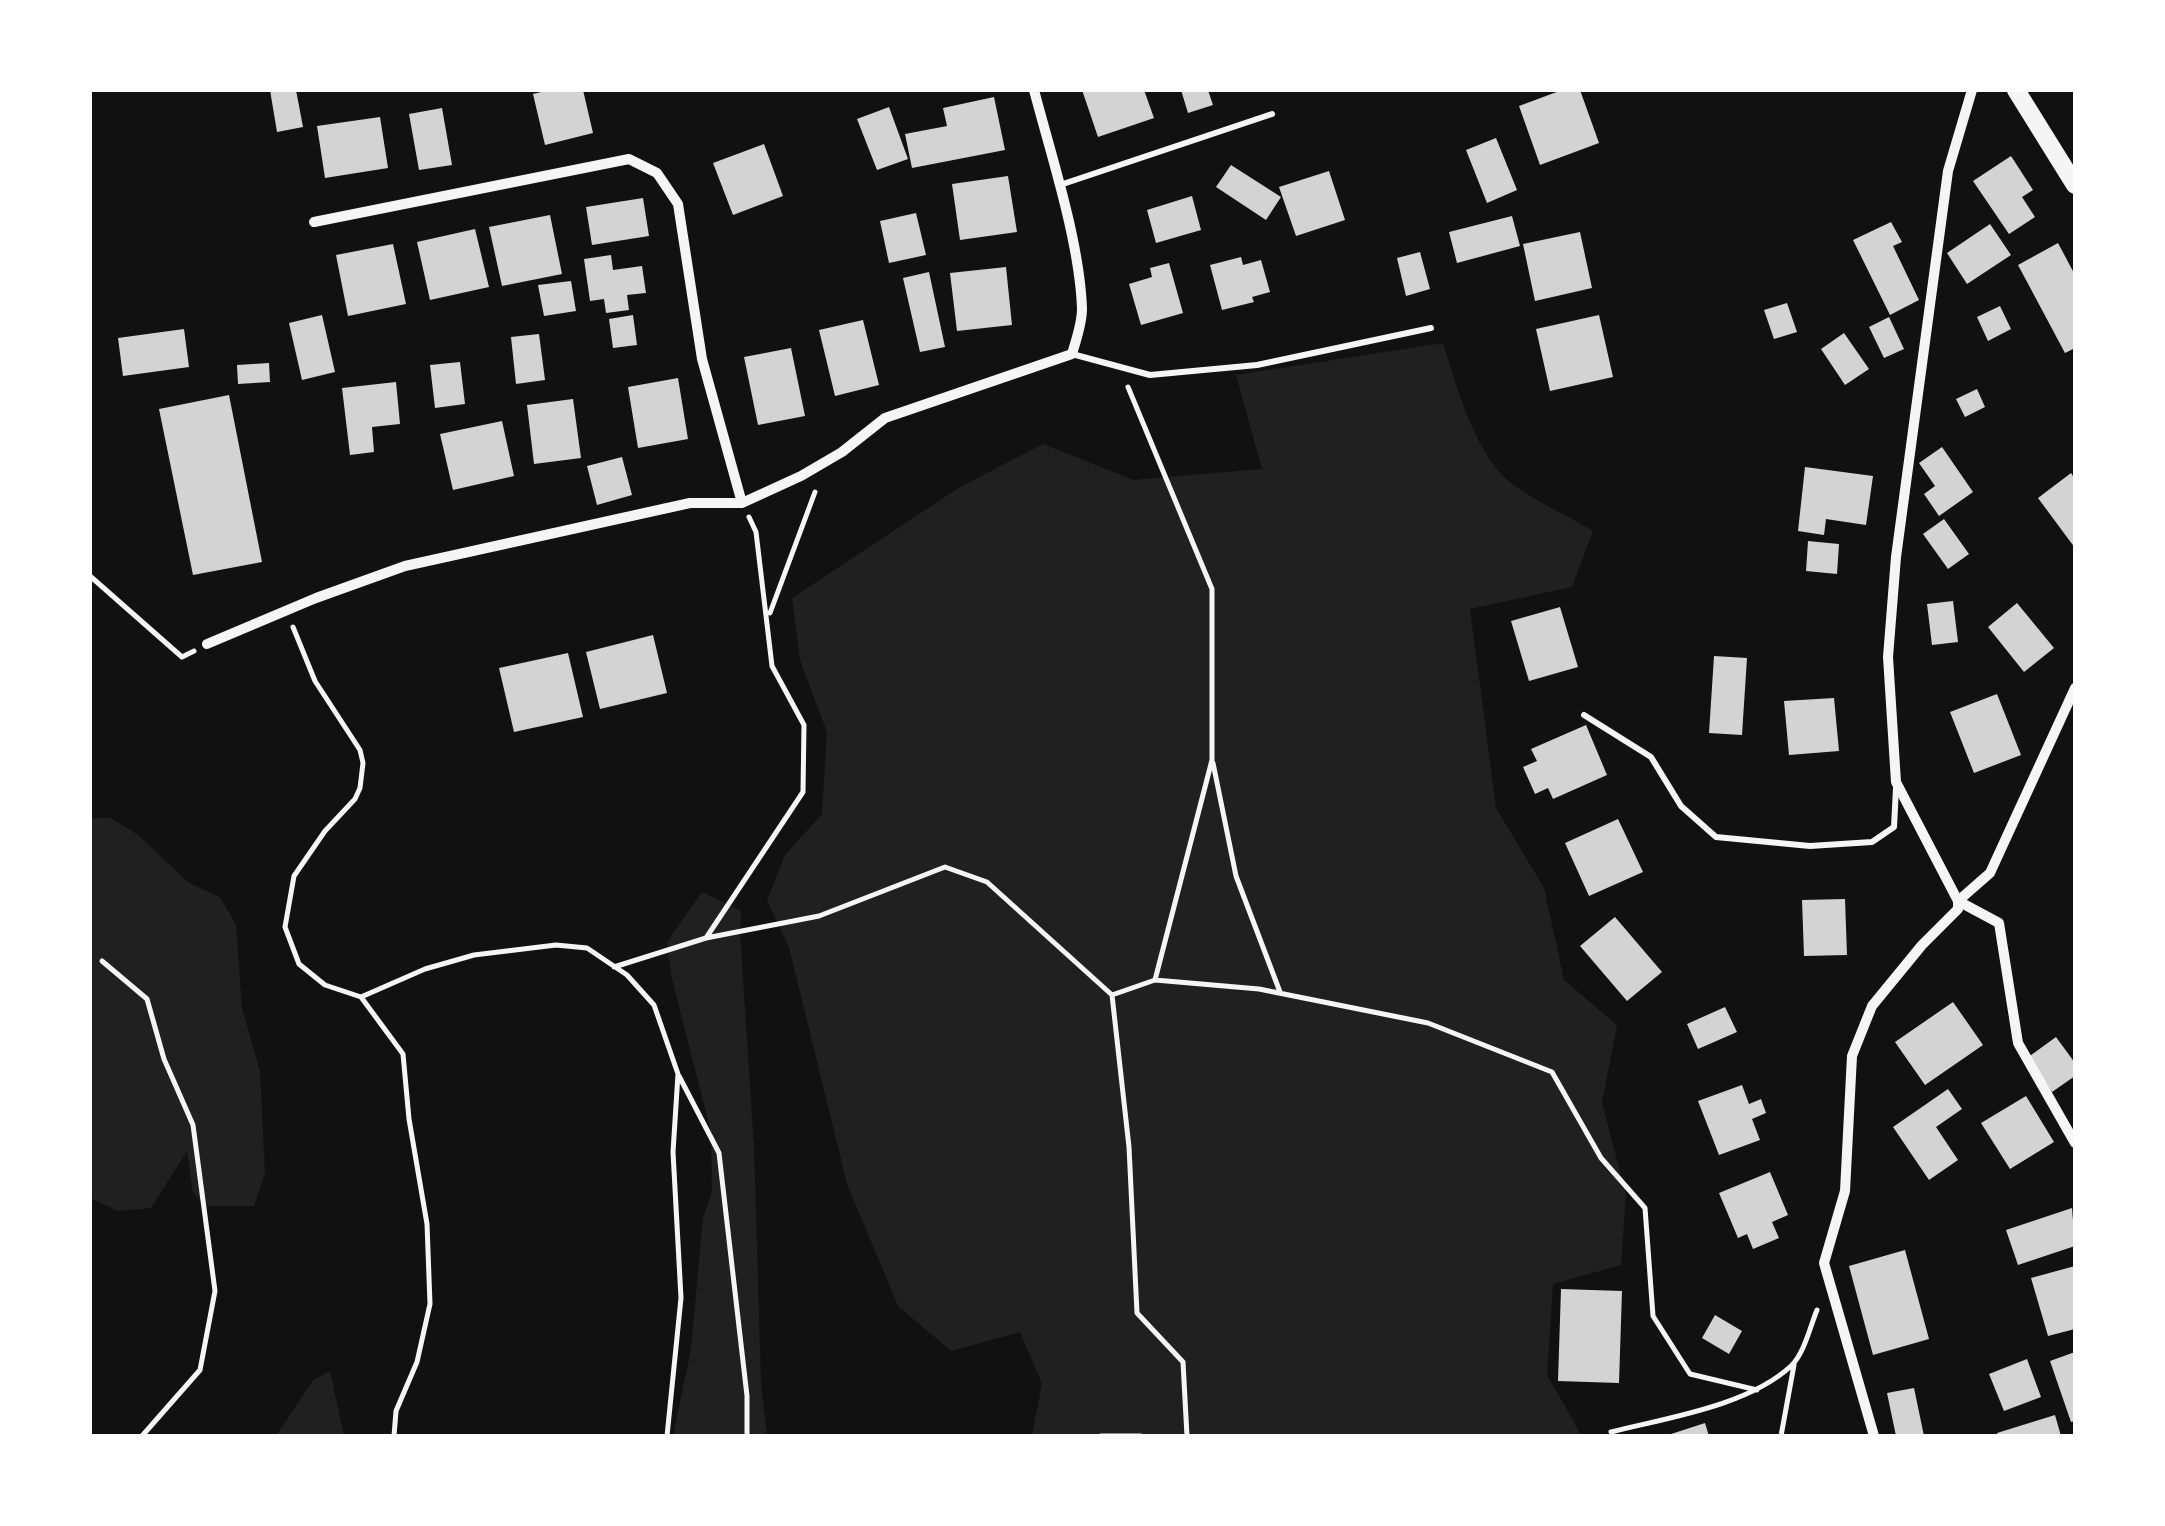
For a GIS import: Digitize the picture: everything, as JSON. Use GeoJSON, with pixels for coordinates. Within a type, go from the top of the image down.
{"type":"FeatureCollection","features":[{"type":"Feature","properties":{"kind":"main road"},"geometry":{"type":"LineString","coordinates":[[2016,90],[2075,185]]}},
{"type":"Feature","properties":{"kind":"street"},"geometry":{"type":"LineString","coordinates":[[208,644],[404,566],[690,503],[742,503],[842,452],[885,418],[1072,354],[1082,312],[1060,185],[1034,90]]}},
{"type":"Feature","properties":{"kind":"street"},"geometry":{"type":"LineString","coordinates":[[1874,1436],[1824,1262],[1845,1190],[1852,1056],[1872,1006],[1958,908],[1958,901],[1896,782],[1888,657],[1896,556],[1948,171],[1972,90]]}},
{"type":"Feature","properties":{"kind":"street"},"geometry":{"type":"LineString","coordinates":[[314,222],[629,158],[657,173],[678,204],[702,359],[742,503]]}},
{"type":"Feature","properties":{"kind":"street"},"geometry":{"type":"LineString","coordinates":[[1958,901],[1990,873],[2075,688]]}},
{"type":"Feature","properties":{"kind":"street"},"geometry":{"type":"LineString","coordinates":[[1958,901],[2000,923],[2018,1043],[2075,1143]]}},
{"type":"Feature","properties":{"kind":"lane"},"geometry":{"type":"LineString","coordinates":[[1060,185],[1272,114]]}},
{"type":"Feature","properties":{"kind":"lane"},"geometry":{"type":"LineString","coordinates":[[1072,354],[1150,375],[1258,365],[1431,328]]}},
{"type":"Feature","properties":{"kind":"lane"},"geometry":{"type":"LineString","coordinates":[[1584,715],[1651,757],[1681,806],[1716,836],[1810,846],[1872,842],[1894,826],[1896,782]]}},
{"type":"Feature","properties":{"kind":"path"},"geometry":{"type":"LineString","coordinates":[[1120,367],[1212,589],[1212,760],[1236,876],[1280,993]]}},
{"type":"Feature","properties":{"kind":"path"},"geometry":{"type":"LineString","coordinates":[[768,617],[810,500],[842,452]]}},
{"type":"Feature","properties":{"kind":"path"},"geometry":{"type":"LineString","coordinates":[[706,938],[754,871],[802,792],[804,724],[772,666],[756,532]]}},
{"type":"Feature","properties":{"kind":"path"},"geometry":{"type":"LineString","coordinates":[[90,576],[182,657],[208,644]]}},
{"type":"Feature","properties":{"kind":"path"},"geometry":{"type":"LineString","coordinates":[[286,611],[315,681],[360,750],[363,776],[355,800],[325,832],[294,876],[285,927],[299,964],[325,984],[361,997],[403,1054],[409,1119],[427,1224],[430,1304],[417,1362],[396,1411],[394,1436]]}},
{"type":"Feature","properties":{"kind":"path"},"geometry":{"type":"LineString","coordinates":[[1155,980],[1212,760]]}},
{"type":"Feature","properties":{"kind":"path"},"geometry":{"type":"LineString","coordinates":[[614,966],[706,938],[819,916],[945,866],[988,882],[1112,995],[1129,1147],[1137,1313],[1183,1362],[1187,1436]]}},
{"type":"Feature","properties":{"kind":"path"},"geometry":{"type":"LineString","coordinates":[[361,997],[425,969],[474,955],[556,945],[587,948],[627,975],[654,1005],[678,1074],[719,1153],[747,1396],[747,1436]]}},
{"type":"Feature","properties":{"kind":"path"},"geometry":{"type":"LineString","coordinates":[[102,961],[146,999],[164,1059],[194,1125],[215,1291],[200,1370],[142,1436]]}},
{"type":"Feature","properties":{"kind":"path"},"geometry":{"type":"LineString","coordinates":[[1112,995],[1155,980],[1280,993],[1428,1023],[1552,1072],[1601,1158],[1645,1208],[1652,1316],[1690,1374],[1756,1390]]}},
{"type":"Feature","properties":{"kind":"path"},"geometry":{"type":"LineString","coordinates":[[667,1436],[681,1298],[673,1152],[678,1074]]}},
{"type":"Feature","properties":{"kind":"path"},"geometry":{"type":"LineString","coordinates":[[1782,1436],[1794,1364],[1828,1280]]}},
{"type":"Feature","properties":{"kind":"path"},"geometry":{"type":"LineString","coordinates":[[1611,1432],[1688,1413],[1756,1390],[1794,1364]]}},
{"type":"Feature","properties":{"kind":"path"},"geometry":{"type":"LineString","coordinates":[[1100,1436],[1141,1436]]}},
{"type":"Feature","properties":{"kind":"shaded area"},"geometry":{"type":"Polygon","coordinates":[[[1443,343],[1468,418],[1498,471],[1521,490],[1593,531],[1572,587],[1470,609],[1496,808],[1544,888],[1564,980],[1617,1025],[1602,1103],[1626,1194],[1621,1265],[1553,1284],[1547,1375],[1582,1436],[1032,1436],[1042,1384],[1020,1332],[951,1351],[898,1306],[847,1184],[789,947],[767,900],[785,855],[822,814],[827,732],[800,660],[792,598],[960,487],[1043,444],[1133,480],[1262,469],[1236,375],[1443,343]]]}},
{"type":"Feature","properties":{"kind":"shaded area"},"geometry":{"type":"Polygon","coordinates":[[[109,817],[138,835],[189,883],[220,897],[236,925],[242,1008],[260,1071],[265,1173],[254,1206],[205,1206],[193,1192],[187,1151],[151,1208],[118,1211],[90,1198],[90,819],[109,817]]]}},
{"type":"Feature","properties":{"kind":"shaded area"},"geometry":{"type":"Polygon","coordinates":[[[702,892],[741,911],[761,1382],[767,1436],[673,1436],[691,1349],[703,1217],[712,1192],[711,1132],[672,979],[667,942],[702,892]]]}},
{"type":"Feature","properties":{"kind":"shaded area"},"geometry":{"type":"Polygon","coordinates":[[[330,1371],[344,1436],[276,1436],[313,1380],[330,1371]]]}},
{"type":"Feature","properties":{"kind":"building"},"geometry":{"type":"Polygon","coordinates":[[[270,90],[296,90],[303,127],[277,132],[270,90]]]}},
{"type":"Feature","properties":{"kind":"building"},"geometry":{"type":"Polygon","coordinates":[[[583,90],[593,133],[545,145],[533,94],[583,90]]]}},
{"type":"Feature","properties":{"kind":"building"},"geometry":{"type":"Polygon","coordinates":[[[1082,90],[1144,90],[1154,118],[1098,137],[1082,90]]]}},
{"type":"Feature","properties":{"kind":"building"},"geometry":{"type":"Polygon","coordinates":[[[1181,90],[1208,90],[1213,105],[1188,113],[1181,90]]]}},
{"type":"Feature","properties":{"kind":"building"},"geometry":{"type":"Polygon","coordinates":[[[1562,90],[1580,90],[1599,143],[1540,165],[1519,106],[1562,90]]]}},
{"type":"Feature","properties":{"kind":"building"},"geometry":{"type":"Polygon","coordinates":[[[994,97],[1005,150],[912,168],[905,134],[947,126],[943,108],[994,97]]]}},
{"type":"Feature","properties":{"kind":"building"},"geometry":{"type":"Polygon","coordinates":[[[889,107],[908,159],[877,170],[857,119],[889,107]]]}},
{"type":"Feature","properties":{"kind":"building"},"geometry":{"type":"Polygon","coordinates":[[[442,108],[452,165],[419,170],[409,114],[442,108]]]}},
{"type":"Feature","properties":{"kind":"building"},"geometry":{"type":"Polygon","coordinates":[[[380,117],[388,168],[325,178],[317,126],[380,117]]]}},
{"type":"Feature","properties":{"kind":"building"},"geometry":{"type":"Polygon","coordinates":[[[1496,138],[1517,190],[1487,203],[1466,150],[1496,138]]]}},
{"type":"Feature","properties":{"kind":"building"},"geometry":{"type":"Polygon","coordinates":[[[764,144],[783,196],[733,215],[713,163],[764,144]]]}},
{"type":"Feature","properties":{"kind":"building"},"geometry":{"type":"Polygon","coordinates":[[[2011,156],[2033,190],[2022,197],[2035,217],[2009,234],[1973,181],[2011,156]]]}},
{"type":"Feature","properties":{"kind":"building"},"geometry":{"type":"Polygon","coordinates":[[[1231,165],[1281,197],[1266,220],[1216,187],[1231,165]]]}},
{"type":"Feature","properties":{"kind":"building"},"geometry":{"type":"Polygon","coordinates":[[[1329,171],[1345,220],[1296,236],[1279,187],[1329,171]]]}},
{"type":"Feature","properties":{"kind":"building"},"geometry":{"type":"Polygon","coordinates":[[[1008,176],[1017,232],[960,240],[952,184],[1008,176]]]}},
{"type":"Feature","properties":{"kind":"building"},"geometry":{"type":"Polygon","coordinates":[[[1192,196],[1201,230],[1156,243],[1147,210],[1192,196]]]}},
{"type":"Feature","properties":{"kind":"building"},"geometry":{"type":"Polygon","coordinates":[[[643,198],[649,236],[592,245],[586,207],[643,198]]]}},
{"type":"Feature","properties":{"kind":"building"},"geometry":{"type":"Polygon","coordinates":[[[916,213],[926,255],[889,263],[880,221],[916,213]]]}},
{"type":"Feature","properties":{"kind":"building"},"geometry":{"type":"Polygon","coordinates":[[[550,215],[562,274],[502,286],[489,227],[550,215]]]}},
{"type":"Feature","properties":{"kind":"building"},"geometry":{"type":"Polygon","coordinates":[[[1512,216],[1520,246],[1457,263],[1449,232],[1512,216]]]}},
{"type":"Feature","properties":{"kind":"building"},"geometry":{"type":"Polygon","coordinates":[[[1891,222],[1902,242],[1893,246],[1919,300],[1890,315],[1853,240],[1891,222]]]}},
{"type":"Feature","properties":{"kind":"building"},"geometry":{"type":"Polygon","coordinates":[[[1990,224],[2011,255],[1967,284],[1947,253],[1990,224]]]}},
{"type":"Feature","properties":{"kind":"building"},"geometry":{"type":"Polygon","coordinates":[[[475,229],[489,287],[430,300],[417,242],[475,229]]]}},
{"type":"Feature","properties":{"kind":"building"},"geometry":{"type":"Polygon","coordinates":[[[1580,232],[1592,288],[1535,301],[1523,244],[1580,232]]]}},
{"type":"Feature","properties":{"kind":"building"},"geometry":{"type":"Polygon","coordinates":[[[2058,243],[2075,275],[2075,348],[2065,353],[2018,265],[2058,243]]]}},
{"type":"Feature","properties":{"kind":"building"},"geometry":{"type":"Polygon","coordinates":[[[393,244],[406,304],[348,316],[336,255],[393,244]]]}},
{"type":"Feature","properties":{"kind":"building"},"geometry":{"type":"Polygon","coordinates":[[[1420,252],[1430,289],[1406,296],[1397,258],[1420,252]]]}},
{"type":"Feature","properties":{"kind":"building"},"geometry":{"type":"Polygon","coordinates":[[[611,255],[613,270],[642,266],[646,293],[627,295],[629,310],[606,313],[604,299],[590,301],[584,259],[611,255]]]}},
{"type":"Feature","properties":{"kind":"building"},"geometry":{"type":"Polygon","coordinates":[[[1241,257],[1243,265],[1261,260],[1270,292],[1252,297],[1254,302],[1222,310],[1210,265],[1241,257]]]}},
{"type":"Feature","properties":{"kind":"building"},"geometry":{"type":"Polygon","coordinates":[[[1169,263],[1183,313],[1141,325],[1129,284],[1152,277],[1150,268],[1169,263]]]}},
{"type":"Feature","properties":{"kind":"building"},"geometry":{"type":"Polygon","coordinates":[[[1006,267],[1012,325],[957,331],[950,273],[1006,267]]]}},
{"type":"Feature","properties":{"kind":"building"},"geometry":{"type":"Polygon","coordinates":[[[929,272],[945,347],[920,352],[903,278],[929,272]]]}},
{"type":"Feature","properties":{"kind":"building"},"geometry":{"type":"Polygon","coordinates":[[[571,281],[576,311],[544,316],[538,285],[571,281]]]}},
{"type":"Feature","properties":{"kind":"building"},"geometry":{"type":"Polygon","coordinates":[[[1787,303],[1797,332],[1774,339],[1764,310],[1787,303]]]}},
{"type":"Feature","properties":{"kind":"building"},"geometry":{"type":"Polygon","coordinates":[[[2000,306],[2011,329],[1988,341],[1977,317],[2000,306]]]}},
{"type":"Feature","properties":{"kind":"building"},"geometry":{"type":"Polygon","coordinates":[[[322,315],[335,372],[302,380],[289,323],[322,315]]]}},
{"type":"Feature","properties":{"kind":"building"},"geometry":{"type":"Polygon","coordinates":[[[633,315],[637,345],[613,348],[609,319],[633,315]]]}},
{"type":"Feature","properties":{"kind":"building"},"geometry":{"type":"Polygon","coordinates":[[[1599,315],[1613,377],[1550,391],[1536,329],[1599,315]]]}},
{"type":"Feature","properties":{"kind":"building"},"geometry":{"type":"Polygon","coordinates":[[[1889,317],[1904,349],[1884,358],[1869,327],[1889,317]]]}},
{"type":"Feature","properties":{"kind":"building"},"geometry":{"type":"Polygon","coordinates":[[[863,320],[879,385],[835,396],[819,330],[863,320]]]}},
{"type":"Feature","properties":{"kind":"building"},"geometry":{"type":"Polygon","coordinates":[[[184,329],[189,367],[123,376],[118,338],[184,329]]]}},
{"type":"Feature","properties":{"kind":"building"},"geometry":{"type":"Polygon","coordinates":[[[1844,333],[1869,369],[1845,385],[1821,349],[1844,333]]]}},
{"type":"Feature","properties":{"kind":"building"},"geometry":{"type":"Polygon","coordinates":[[[539,334],[545,380],[516,384],[511,337],[539,334]]]}},
{"type":"Feature","properties":{"kind":"building"},"geometry":{"type":"Polygon","coordinates":[[[791,348],[805,416],[758,425],[744,357],[791,348]]]}},
{"type":"Feature","properties":{"kind":"building"},"geometry":{"type":"Polygon","coordinates":[[[460,362],[465,404],[435,408],[430,365],[460,362]]]}},
{"type":"Feature","properties":{"kind":"building"},"geometry":{"type":"Polygon","coordinates":[[[269,363],[270,382],[238,384],[237,365],[269,363]]]}},
{"type":"Feature","properties":{"kind":"building"},"geometry":{"type":"Polygon","coordinates":[[[678,378],[688,439],[638,448],[628,387],[678,378]]]}},
{"type":"Feature","properties":{"kind":"building"},"geometry":{"type":"Polygon","coordinates":[[[396,382],[400,424],[372,427],[374,452],[350,455],[342,388],[396,382]]]}},
{"type":"Feature","properties":{"kind":"building"},"geometry":{"type":"Polygon","coordinates":[[[1977,389],[1985,407],[1965,417],[1956,399],[1977,389]]]}},
{"type":"Feature","properties":{"kind":"building"},"geometry":{"type":"Polygon","coordinates":[[[229,395],[262,562],[193,575],[159,409],[229,395]]]}},
{"type":"Feature","properties":{"kind":"building"},"geometry":{"type":"Polygon","coordinates":[[[573,399],[581,458],[534,464],[527,405],[573,399]]]}},
{"type":"Feature","properties":{"kind":"building"},"geometry":{"type":"Polygon","coordinates":[[[502,421],[514,476],[453,490],[440,434],[502,421]]]}},
{"type":"Feature","properties":{"kind":"building"},"geometry":{"type":"Polygon","coordinates":[[[1942,447],[1973,492],[1939,516],[1924,494],[1935,486],[1919,463],[1942,447]]]}},
{"type":"Feature","properties":{"kind":"building"},"geometry":{"type":"Polygon","coordinates":[[[622,457],[632,495],[597,505],[587,466],[622,457]]]}},
{"type":"Feature","properties":{"kind":"building"},"geometry":{"type":"Polygon","coordinates":[[[1805,467],[1873,476],[1866,525],[1826,519],[1824,535],[1798,531],[1805,467]]]}},
{"type":"Feature","properties":{"kind":"building"},"geometry":{"type":"Polygon","coordinates":[[[2071,473],[2075,479],[2075,548],[2038,498],[2071,473]]]}},
{"type":"Feature","properties":{"kind":"building"},"geometry":{"type":"Polygon","coordinates":[[[1944,519],[1969,554],[1948,569],[1923,534],[1944,519]]]}},
{"type":"Feature","properties":{"kind":"building"},"geometry":{"type":"Polygon","coordinates":[[[1808,541],[1839,544],[1837,574],[1806,571],[1808,541]]]}},
{"type":"Feature","properties":{"kind":"building"},"geometry":{"type":"Polygon","coordinates":[[[1953,601],[1958,642],[1932,645],[1927,604],[1953,601]]]}},
{"type":"Feature","properties":{"kind":"building"},"geometry":{"type":"Polygon","coordinates":[[[2017,603],[2054,648],[2024,672],[1988,627],[2017,603]]]}},
{"type":"Feature","properties":{"kind":"building"},"geometry":{"type":"Polygon","coordinates":[[[1560,607],[1578,667],[1529,681],[1511,621],[1560,607]]]}},
{"type":"Feature","properties":{"kind":"building"},"geometry":{"type":"Polygon","coordinates":[[[653,635],[667,693],[600,709],[586,652],[653,635]]]}},
{"type":"Feature","properties":{"kind":"building"},"geometry":{"type":"Polygon","coordinates":[[[568,653],[583,717],[514,732],[499,668],[568,653]]]}},
{"type":"Feature","properties":{"kind":"building"},"geometry":{"type":"Polygon","coordinates":[[[1714,656],[1747,658],[1742,735],[1709,733],[1714,656]]]}},
{"type":"Feature","properties":{"kind":"building"},"geometry":{"type":"Polygon","coordinates":[[[1997,694],[2021,755],[1974,773],[1950,712],[1997,694]]]}},
{"type":"Feature","properties":{"kind":"building"},"geometry":{"type":"Polygon","coordinates":[[[1834,698],[1839,751],[1789,755],[1784,701],[1834,698]]]}},
{"type":"Feature","properties":{"kind":"building"},"geometry":{"type":"Polygon","coordinates":[[[1586,725],[1607,775],[1553,799],[1548,788],[1535,794],[1523,767],[1537,761],[1531,749],[1586,725]]]}},
{"type":"Feature","properties":{"kind":"building"},"geometry":{"type":"Polygon","coordinates":[[[1618,819],[1643,872],[1589,896],[1565,843],[1618,819]]]}},
{"type":"Feature","properties":{"kind":"building"},"geometry":{"type":"Polygon","coordinates":[[[1845,899],[1847,955],[1804,956],[1802,900],[1845,899]]]}},
{"type":"Feature","properties":{"kind":"building"},"geometry":{"type":"Polygon","coordinates":[[[1615,917],[1662,972],[1627,1001],[1580,946],[1615,917]]]}},
{"type":"Feature","properties":{"kind":"building"},"geometry":{"type":"Polygon","coordinates":[[[1953,1002],[1983,1045],[1925,1085],[1895,1042],[1953,1002]]]}},
{"type":"Feature","properties":{"kind":"building"},"geometry":{"type":"Polygon","coordinates":[[[1725,1007],[1737,1032],[1698,1049],[1687,1024],[1725,1007]]]}},
{"type":"Feature","properties":{"kind":"building"},"geometry":{"type":"Polygon","coordinates":[[[2056,1037],[2075,1063],[2075,1076],[2052,1092],[2027,1058],[2056,1037]]]}},
{"type":"Feature","properties":{"kind":"building"},"geometry":{"type":"Polygon","coordinates":[[[1742,1085],[1749,1104],[1761,1099],[1766,1113],[1752,1119],[1760,1140],[1719,1155],[1698,1101],[1742,1085]]]}},
{"type":"Feature","properties":{"kind":"building"},"geometry":{"type":"Polygon","coordinates":[[[1948,1089],[1962,1109],[1936,1127],[1958,1160],[1929,1180],[1893,1127],[1948,1089]]]}},
{"type":"Feature","properties":{"kind":"building"},"geometry":{"type":"Polygon","coordinates":[[[2026,1096],[2054,1142],[2010,1169],[1981,1123],[2026,1096]]]}},
{"type":"Feature","properties":{"kind":"building"},"geometry":{"type":"Polygon","coordinates":[[[1770,1172],[1788,1215],[1772,1222],[1779,1238],[1753,1249],[1747,1234],[1738,1238],[1719,1193],[1770,1172]]]}},
{"type":"Feature","properties":{"kind":"building"},"geometry":{"type":"Polygon","coordinates":[[[2072,1208],[2075,1246],[2018,1265],[2006,1230],[2072,1208]]]}},
{"type":"Feature","properties":{"kind":"building"},"geometry":{"type":"Polygon","coordinates":[[[1905,1250],[1929,1339],[1873,1355],[1849,1266],[1905,1250]]]}},
{"type":"Feature","properties":{"kind":"building"},"geometry":{"type":"Polygon","coordinates":[[[2075,1266],[2075,1329],[2048,1336],[2031,1278],[2075,1266]]]}},
{"type":"Feature","properties":{"kind":"building"},"geometry":{"type":"Polygon","coordinates":[[[1561,1289],[1622,1291],[1619,1383],[1558,1381],[1561,1289]]]}},
{"type":"Feature","properties":{"kind":"building"},"geometry":{"type":"Polygon","coordinates":[[[1715,1315],[1742,1331],[1729,1354],[1702,1338],[1715,1315]]]}},
{"type":"Feature","properties":{"kind":"building"},"geometry":{"type":"Polygon","coordinates":[[[2075,1352],[2075,1421],[2071,1422],[2050,1361],[2075,1352]]]}},
{"type":"Feature","properties":{"kind":"building"},"geometry":{"type":"Polygon","coordinates":[[[2027,1359],[2041,1397],[2004,1411],[1989,1374],[2027,1359]]]}},
{"type":"Feature","properties":{"kind":"building"},"geometry":{"type":"Polygon","coordinates":[[[1914,1388],[1924,1436],[1896,1436],[1887,1393],[1914,1388]]]}},
{"type":"Feature","properties":{"kind":"building"},"geometry":{"type":"Polygon","coordinates":[[[2055,1415],[2061,1436],[1998,1436],[1997,1433],[2055,1415]]]}},
{"type":"Feature","properties":{"kind":"building"},"geometry":{"type":"Polygon","coordinates":[[[1705,1423],[1709,1436],[1668,1436],[1668,1435],[1705,1423]]]}}]}
